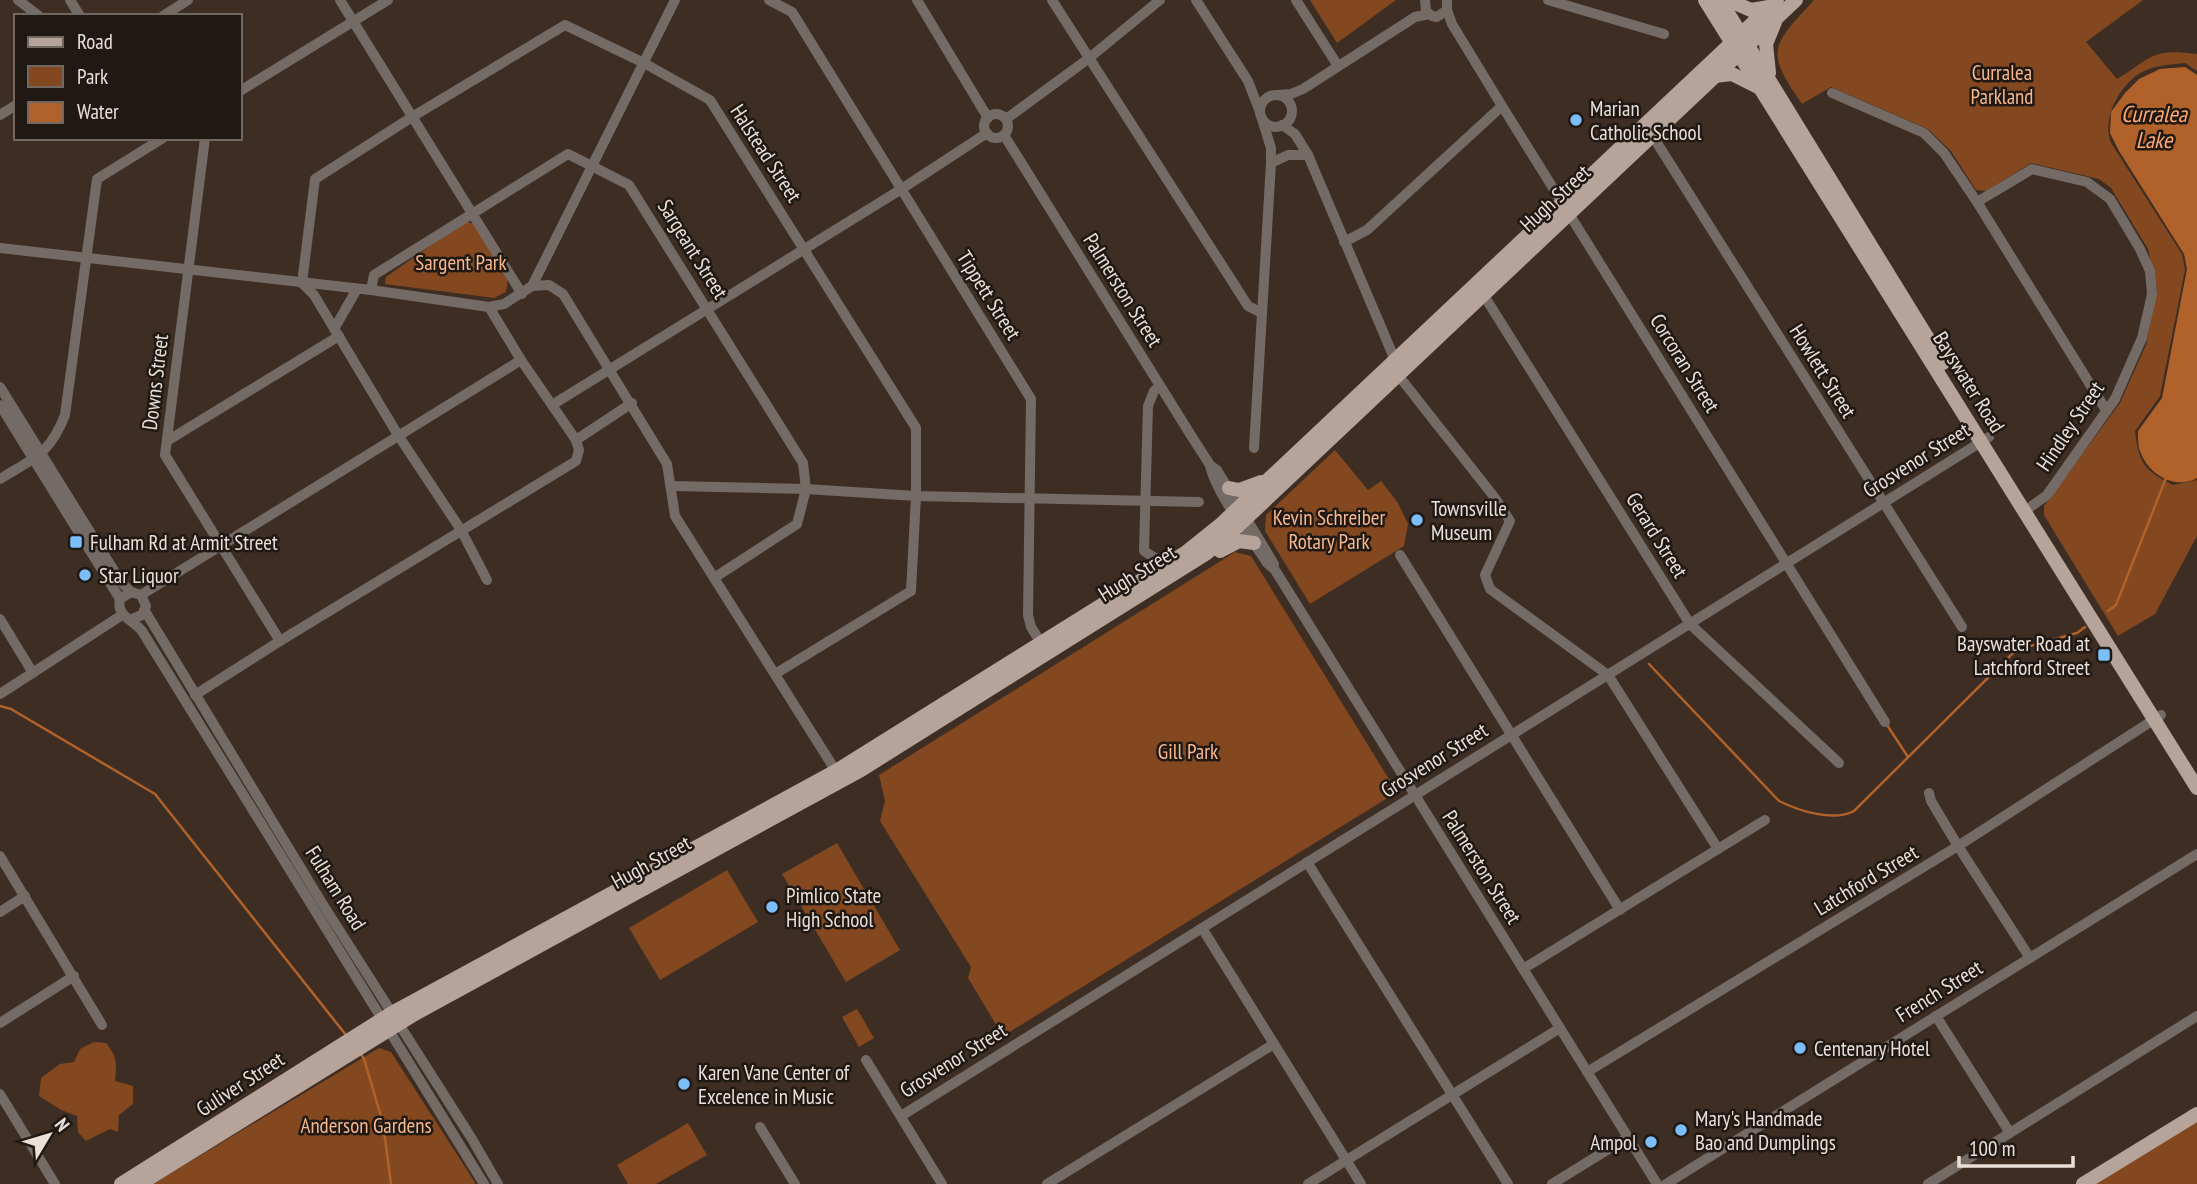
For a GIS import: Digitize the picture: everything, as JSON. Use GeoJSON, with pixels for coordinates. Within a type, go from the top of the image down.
{"type":"FeatureCollection","features":[{"type":"Feature","properties":{"kind":"main road"},"geometry":{"type":"LineString","coordinates":[[1713,4],[1716,45],[1711,70],[1732,74],[1768,88],[1766,51],[1775,7],[1751,10],[1728,0]]}},
{"type":"Feature","properties":{"kind":"main road","name":"Hugh Street"},"geometry":{"type":"LineString","coordinates":[[1044,648],[1240,514],[1567,208],[1775,7],[1796,0]]}},
{"type":"Feature","properties":{"kind":"main road","name":"Bayswater Road"},"geometry":{"type":"LineString","coordinates":[[1713,4],[1768,88],[2197,782]]}},
{"type":"Feature","properties":{"kind":"main road","name":"Hugh Street"},"geometry":{"type":"LineString","coordinates":[[390,1022],[839,776],[1044,648],[1207,553],[1269,479],[1483,294],[1567,208],[1652,135],[1711,70]]}},
{"type":"Feature","properties":{"kind":"main road"},"geometry":{"type":"LineString","coordinates":[[1229,488],[1239,490],[1269,479]]}},
{"type":"Feature","properties":{"kind":"main road"},"geometry":{"type":"LineString","coordinates":[[1207,553],[1221,550],[1239,541],[1254,543]]}},
{"type":"Feature","properties":{"kind":"main road","name":"Guliver Street"},"geometry":{"type":"LineString","coordinates":[[121,1184],[390,1022]]}},
{"type":"Feature","properties":{"kind":"main road","name":"Guliver Street"},"geometry":{"type":"LineString","coordinates":[[140,1184],[328,1060]]}},
{"type":"Feature","properties":{"kind":"main road"},"geometry":{"type":"LineString","coordinates":[[2083,1184],[2197,1114]]}},
{"type":"Feature","properties":{"kind":"street"},"geometry":{"type":"LineString","coordinates":[[18,0],[36,14]]}},
{"type":"Feature","properties":{"kind":"street"},"geometry":{"type":"LineString","coordinates":[[166,14],[188,0]]}},
{"type":"Feature","properties":{"kind":"street"},"geometry":{"type":"LineString","coordinates":[[340,0],[522,294]]}},
{"type":"Feature","properties":{"kind":"street"},"geometry":{"type":"LineString","coordinates":[[242,90],[388,0]]}},
{"type":"Feature","properties":{"kind":"street"},"geometry":{"type":"LineString","coordinates":[[0,248],[370,290],[489,307],[504,304],[532,286],[675,0]]}},
{"type":"Feature","properties":{"kind":"street","name":"Tippett Street"},"geometry":{"type":"LineString","coordinates":[[769,0],[792,12],[1031,399],[1028,615],[1031,627],[1044,648]]}},
{"type":"Feature","properties":{"kind":"street"},"geometry":{"type":"LineString","coordinates":[[917,0],[988,118]]}},
{"type":"Feature","properties":{"kind":"street"},"geometry":{"type":"LineString","coordinates":[[1052,0],[1248,306],[1260,312]]}},
{"type":"Feature","properties":{"kind":"street"},"geometry":{"type":"LineString","coordinates":[[1006,119],[1088,59],[1160,0]]}},
{"type":"Feature","properties":{"kind":"street"},"geometry":{"type":"LineString","coordinates":[[1196,0],[1248,81],[1271,148]]}},
{"type":"Feature","properties":{"kind":"street"},"geometry":{"type":"LineString","coordinates":[[1296,0],[1338,66]]}},
{"type":"Feature","properties":{"kind":"street"},"geometry":{"type":"LineString","coordinates":[[1548,0],[1575,4],[1664,33]]}},
{"type":"Feature","properties":{"kind":"street"},"geometry":{"type":"LineString","coordinates":[[1295,134],[1279,126],[1268,125],[1261,115],[1261,103],[1274,95],[1291,94],[1303,89],[1415,17],[1439,6]]}},
{"type":"Feature","properties":{"kind":"street","name":"Corcoran Street"},"geometry":{"type":"LineString","coordinates":[[1439,6],[1885,722]]}},
{"type":"Feature","properties":{"kind":"street","name":"Halstead Street"},"geometry":{"type":"LineString","coordinates":[[303,283],[315,179],[565,25],[644,63],[710,100],[916,428],[911,591],[775,674]]}},
{"type":"Feature","properties":{"kind":"street"},"geometry":{"type":"LineString","coordinates":[[1248,81],[1258,91],[1287,99],[1295,134],[1308,155],[1396,368],[1496,498],[1510,522],[1485,575],[1486,583],[1494,593],[1608,675],[1718,849]]}},
{"type":"Feature","properties":{"kind":"street"},"geometry":{"type":"LineString","coordinates":[[1254,447],[1271,148],[1279,126],[1291,113],[1303,89]]}},
{"type":"Feature","properties":{"kind":"street"},"geometry":{"type":"LineString","coordinates":[[1832,93],[1924,133],[1944,153],[1978,202],[2106,410]]}},
{"type":"Feature","properties":{"kind":"street"},"geometry":{"type":"LineString","coordinates":[[1344,242],[1367,230],[1502,106]]}},
{"type":"Feature","properties":{"kind":"street"},"geometry":{"type":"LineString","coordinates":[[996,115],[1006,119],[1008,127],[1004,135],[996,138],[987,133],[985,125],[988,118],[996,115]]}},
{"type":"Feature","properties":{"kind":"street"},"geometry":{"type":"LineString","coordinates":[[552,405],[900,190],[987,133]]}},
{"type":"Feature","properties":{"kind":"street","name":"Palmerston Street"},"geometry":{"type":"LineString","coordinates":[[1004,135],[1210,465],[1212,475],[1268,551],[1275,570],[1657,1184]]}},
{"type":"Feature","properties":{"kind":"street","name":"Howlett Street"},"geometry":{"type":"LineString","coordinates":[[1652,135],[1962,627]]}},
{"type":"Feature","properties":{"kind":"street"},"geometry":{"type":"LineString","coordinates":[[0,479],[37,456],[56,437],[65,415],[97,179],[160,140]]}},
{"type":"Feature","properties":{"kind":"street","name":"Downs Street"},"geometry":{"type":"LineString","coordinates":[[205,140],[165,455],[280,641]]}},
{"type":"Feature","properties":{"kind":"street","name":"Sargeant Street"},"geometry":{"type":"LineString","coordinates":[[370,290],[374,275],[568,154],[629,185],[803,463],[806,489],[797,524],[714,579]]}},
{"type":"Feature","properties":{"kind":"street"},"geometry":{"type":"LineString","coordinates":[[1270,163],[1288,155],[1308,155]]}},
{"type":"Feature","properties":{"kind":"street","name":"Hindley Street"},"geometry":{"type":"LineString","coordinates":[[1978,202],[2032,169],[2087,182],[2110,199],[2150,271],[2152,293],[2142,338],[2115,399],[2046,495],[2028,509]]}},
{"type":"Feature","properties":{"kind":"street"},"geometry":{"type":"LineString","coordinates":[[303,283],[314,295],[398,435],[461,530],[487,580]]}},
{"type":"Feature","properties":{"kind":"street"},"geometry":{"type":"LineString","coordinates":[[532,286],[549,285],[563,294],[632,403],[667,464],[676,516],[839,776]]}},
{"type":"Feature","properties":{"kind":"street"},"geometry":{"type":"LineString","coordinates":[[167,440],[337,332],[357,289]]}},
{"type":"Feature","properties":{"kind":"street","name":"Gerard Street"},"geometry":{"type":"LineString","coordinates":[[1483,294],[1690,624],[1839,763]]}},
{"type":"Feature","properties":{"kind":"street"},"geometry":{"type":"LineString","coordinates":[[195,695],[576,461],[579,450],[576,440],[521,360],[489,307]]}},
{"type":"Feature","properties":{"kind":"street"},"geometry":{"type":"LineString","coordinates":[[120,599],[136,593],[220,544],[521,360]]}},
{"type":"Feature","properties":{"kind":"street"},"geometry":{"type":"LineString","coordinates":[[1160,386],[1154,391],[1149,406],[1144,551],[1166,565]]}},
{"type":"Feature","properties":{"kind":"street"},"geometry":{"type":"LineString","coordinates":[[0,387],[120,599],[118,606],[127,617]]}},
{"type":"Feature","properties":{"kind":"street"},"geometry":{"type":"LineString","coordinates":[[576,440],[632,403]]}},
{"type":"Feature","properties":{"kind":"street"},"geometry":{"type":"LineString","coordinates":[[0,405],[121,582],[145,601],[145,611],[138,618],[127,617],[4,692]]}},
{"type":"Feature","properties":{"kind":"street","name":"Grosvenor Street"},"geometry":{"type":"LineString","coordinates":[[901,1116],[1985,439]]}},
{"type":"Feature","properties":{"kind":"street","name":"Palmerston Street"},"geometry":{"type":"LineString","coordinates":[[1210,465],[1217,470],[1229,488],[1254,543],[1275,570]]}},
{"type":"Feature","properties":{"kind":"street"},"geometry":{"type":"LineString","coordinates":[[672,486],[806,489],[916,496],[1199,502]]}},
{"type":"Feature","properties":{"kind":"street"},"geometry":{"type":"LineString","coordinates":[[1400,555],[1620,910]]}},
{"type":"Feature","properties":{"kind":"street","name":"Fulham Road"},"geometry":{"type":"LineString","coordinates":[[145,611],[484,1184]]}},
{"type":"Feature","properties":{"kind":"street","name":"Fulham Road"},"geometry":{"type":"LineString","coordinates":[[127,617],[142,631],[390,1022],[472,1139],[498,1184]]}},
{"type":"Feature","properties":{"kind":"street"},"geometry":{"type":"LineString","coordinates":[[0,619],[33,673]]}},
{"type":"Feature","properties":{"kind":"street","name":"Latchford Street"},"geometry":{"type":"LineString","coordinates":[[1587,1072],[1958,846],[2158,717]]}},
{"type":"Feature","properties":{"kind":"street"},"geometry":{"type":"LineString","coordinates":[[1929,793],[1958,846],[2030,958]]}},
{"type":"Feature","properties":{"kind":"street"},"geometry":{"type":"LineString","coordinates":[[1523,969],[1765,820]]}},
{"type":"Feature","properties":{"kind":"street","name":"French Street"},"geometry":{"type":"LineString","coordinates":[[1666,1184],[2197,854]]}},
{"type":"Feature","properties":{"kind":"street"},"geometry":{"type":"LineString","coordinates":[[0,856],[102,1025]]}},
{"type":"Feature","properties":{"kind":"street"},"geometry":{"type":"LineString","coordinates":[[1307,862],[1508,1184]]}},
{"type":"Feature","properties":{"kind":"street"},"geometry":{"type":"LineString","coordinates":[[0,912],[26,896]]}},
{"type":"Feature","properties":{"kind":"street"},"geometry":{"type":"LineString","coordinates":[[1202,928],[1361,1184]]}},
{"type":"Feature","properties":{"kind":"street"},"geometry":{"type":"LineString","coordinates":[[0,1023],[74,976]]}},
{"type":"Feature","properties":{"kind":"street"},"geometry":{"type":"LineString","coordinates":[[1936,1016],[2010,1133]]}},
{"type":"Feature","properties":{"kind":"street"},"geometry":{"type":"LineString","coordinates":[[1928,1184],[2197,1016]]}},
{"type":"Feature","properties":{"kind":"street"},"geometry":{"type":"LineString","coordinates":[[1308,1184],[1560,1028]]}},
{"type":"Feature","properties":{"kind":"street"},"geometry":{"type":"LineString","coordinates":[[1047,1184],[1274,1044]]}},
{"type":"Feature","properties":{"kind":"street"},"geometry":{"type":"LineString","coordinates":[[866,1060],[942,1184]]}},
{"type":"Feature","properties":{"kind":"street"},"geometry":{"type":"LineString","coordinates":[[0,1094],[55,1184]]}},
{"type":"Feature","properties":{"kind":"street"},"geometry":{"type":"LineString","coordinates":[[760,1127],[795,1184]]}},
{"type":"Feature","properties":{"kind":"street"},"geometry":{"type":"LineString","coordinates":[[1552,1184],[1628,1137]]}},
{"type":"Feature","properties":{"kind":"green space"},"geometry":{"type":"Polygon","coordinates":[[[1310,0],[1396,0],[1337,43],[1310,0]]]}},
{"type":"Feature","properties":{"kind":"green space","name":"Curralea Parkland"},"geometry":{"type":"Polygon","coordinates":[[[1814,0],[2143,0],[2086,42],[2117,79],[2161,53],[2197,54],[2197,71],[2185,63],[2154,67],[2137,75],[2118,97],[2108,125],[2111,143],[2182,254],[2185,270],[2160,396],[2135,431],[2141,459],[2155,475],[2173,485],[2197,480],[2197,536],[2155,614],[2118,636],[2044,515],[2044,506],[2120,403],[2146,345],[2157,289],[2148,249],[2111,188],[2099,179],[2031,163],[1986,191],[1976,190],[1951,151],[1928,129],[1831,87],[1802,104],[1782,71],[1778,49],[1789,28],[1814,0]]]}},
{"type":"Feature","properties":{"kind":"green space","name":"Sargent Park"},"geometry":{"type":"Polygon","coordinates":[[[465,221],[476,225],[508,278],[506,292],[494,298],[385,284],[386,277],[465,221]]]}},
{"type":"Feature","properties":{"kind":"green space","name":"Kevin Schreiber Rotary Park"},"geometry":{"type":"Polygon","coordinates":[[[1335,450],[1368,490],[1381,481],[1398,503],[1408,524],[1404,546],[1310,604],[1265,531],[1266,515],[1335,450]]]}},
{"type":"Feature","properties":{"kind":"green space","name":"Gill Park"},"geometry":{"type":"Polygon","coordinates":[[[1235,552],[1251,556],[1397,792],[1003,1036],[968,978],[971,967],[880,821],[885,801],[879,775],[1235,552]]]}},
{"type":"Feature","properties":{"kind":"green space"},"geometry":{"type":"Polygon","coordinates":[[[837,843],[900,950],[846,982],[782,874],[837,843]]]}},
{"type":"Feature","properties":{"kind":"green space"},"geometry":{"type":"Polygon","coordinates":[[[727,870],[758,922],[660,980],[629,928],[727,870]]]}},
{"type":"Feature","properties":{"kind":"green space"},"geometry":{"type":"Polygon","coordinates":[[[857,1009],[874,1038],[859,1047],[842,1017],[857,1009]]]}},
{"type":"Feature","properties":{"kind":"green space"},"geometry":{"type":"Polygon","coordinates":[[[94,1042],[106,1043],[110,1048],[115,1060],[115,1081],[133,1086],[133,1104],[119,1115],[118,1132],[110,1129],[86,1141],[78,1132],[77,1116],[61,1110],[39,1096],[41,1078],[60,1064],[74,1062],[80,1049],[94,1042]]]}},
{"type":"Feature","properties":{"kind":"green space","name":"Anderson Gardens"},"geometry":{"type":"Polygon","coordinates":[[[379,1048],[391,1052],[476,1184],[153,1184],[379,1048]]]}},
{"type":"Feature","properties":{"kind":"green space"},"geometry":{"type":"Polygon","coordinates":[[[2197,1120],[2197,1184],[2096,1184],[2197,1120]]]}},
{"type":"Feature","properties":{"kind":"green space"},"geometry":{"type":"Polygon","coordinates":[[[688,1123],[707,1155],[656,1184],[628,1184],[617,1165],[688,1123]]]}},
{"type":"Feature","properties":{"kind":"water","name":"Curralea Lake"},"geometry":{"type":"Polygon","coordinates":[[[2185,67],[2197,75],[2197,478],[2179,482],[2162,477],[2148,465],[2139,448],[2138,431],[2162,398],[2187,269],[2184,254],[2110,133],[2111,112],[2139,79],[2160,69],[2185,67]]]}},
{"type":"Feature","properties":{"kind":"waterway"},"geometry":{"type":"LineString","coordinates":[[2108,611],[2116,605],[2166,478]]}},
{"type":"Feature","properties":{"kind":"waterway"},"geometry":{"type":"LineString","coordinates":[[1649,664],[1779,801],[1806,811],[1837,815],[1854,811],[2016,650],[2077,633],[2085,627]]}},
{"type":"Feature","properties":{"kind":"waterway"},"geometry":{"type":"LineString","coordinates":[[0,706],[11,709],[155,794],[346,1035]]}},
{"type":"Feature","properties":{"kind":"waterway"},"geometry":{"type":"LineString","coordinates":[[1887,725],[1908,757]]}},
{"type":"Feature","properties":{"kind":"waterway"},"geometry":{"type":"LineString","coordinates":[[361,1054],[383,1123],[391,1184]]}},
{"type":"Feature","properties":{"kind":"place","name":"Marian Catholic School"},"geometry":{"type":"Point","coordinates":[1576,120]}},
{"type":"Feature","properties":{"kind":"place","name":"Townsville Museum"},"geometry":{"type":"Point","coordinates":[1417,520]}},
{"type":"Feature","properties":{"kind":"place","name":"Fulham Rd at Armit Street"},"geometry":{"type":"Point","coordinates":[76,542]}},
{"type":"Feature","properties":{"kind":"place","name":"Star Liquor"},"geometry":{"type":"Point","coordinates":[85,575]}},
{"type":"Feature","properties":{"kind":"place","name":"Bayswater Road at Latchford Street"},"geometry":{"type":"Point","coordinates":[2104,655]}},
{"type":"Feature","properties":{"kind":"place","name":"Pimlico State High School"},"geometry":{"type":"Point","coordinates":[772,907]}},
{"type":"Feature","properties":{"kind":"place","name":"Centenary Hotel"},"geometry":{"type":"Point","coordinates":[1800,1048]}},
{"type":"Feature","properties":{"kind":"place","name":"Karen Vane Center of Excelence in Music"},"geometry":{"type":"Point","coordinates":[684,1084]}},
{"type":"Feature","properties":{"kind":"place","name":"Mary's Handmade Bao and Dumplings"},"geometry":{"type":"Point","coordinates":[1681,1130]}},
{"type":"Feature","properties":{"kind":"place","name":"Ampol"},"geometry":{"type":"Point","coordinates":[1651,1142]}}]}
